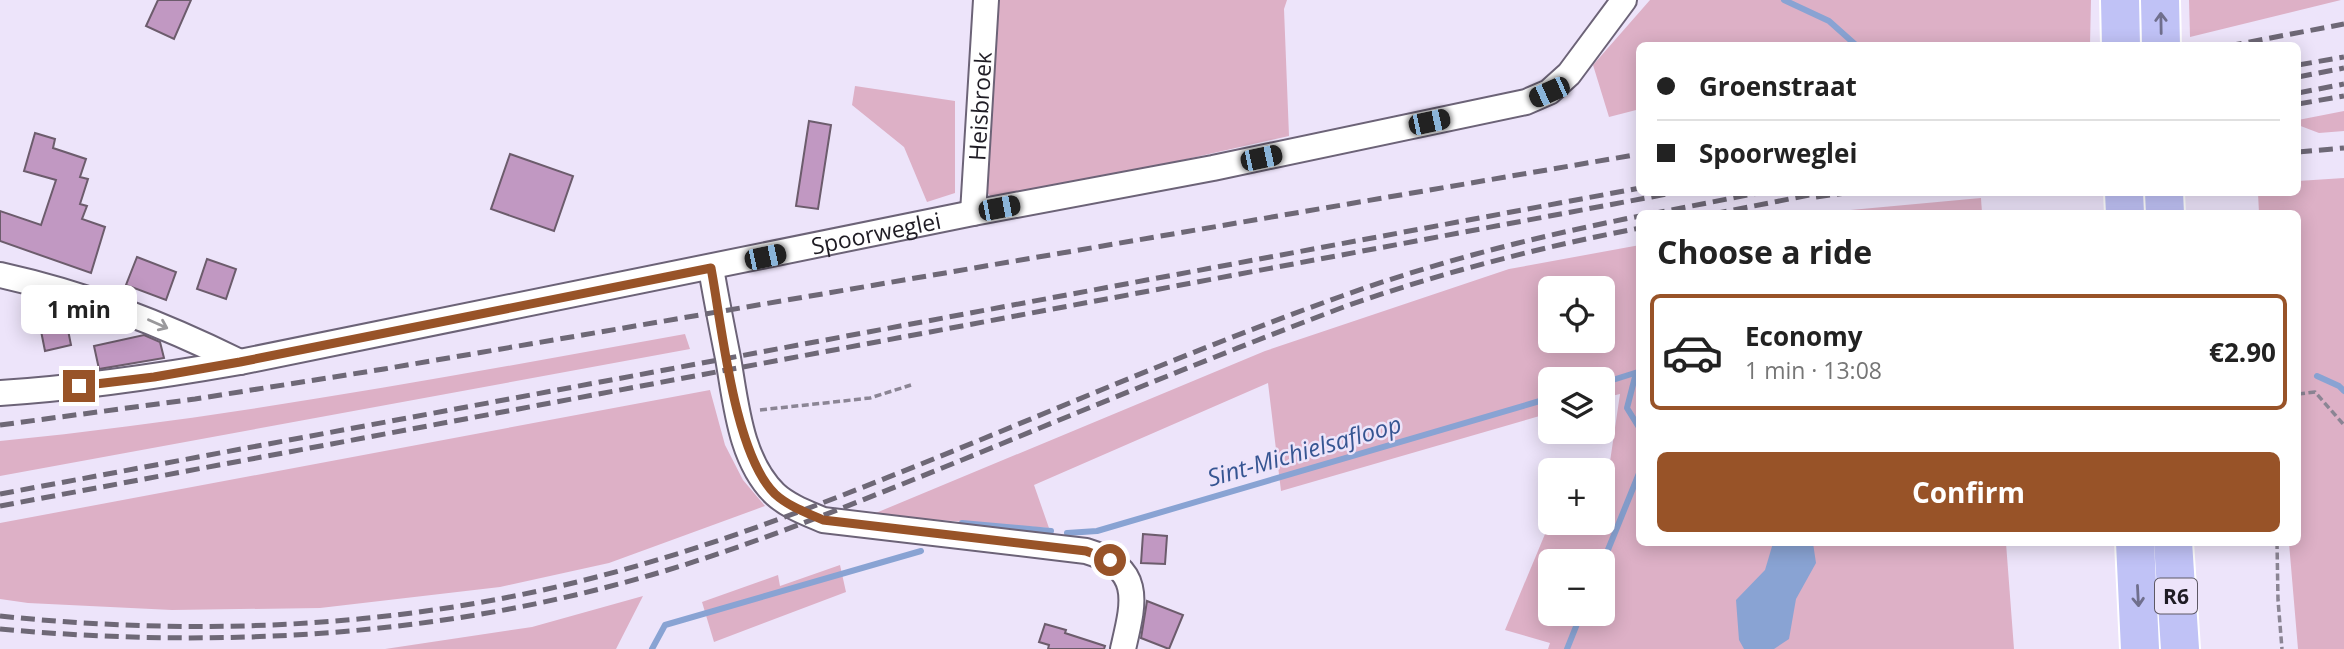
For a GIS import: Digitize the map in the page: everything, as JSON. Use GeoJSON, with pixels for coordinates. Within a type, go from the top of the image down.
{"type":"FeatureCollection","features":[{"type":"Feature","properties":{"kind":"highway"},"geometry":{"type":"LineString","coordinates":[[2120,0],[2121,42]]}},
{"type":"Feature","properties":{"kind":"highway"},"geometry":{"type":"LineString","coordinates":[[2160,0],[2161,42]]}},
{"type":"Feature","properties":{"kind":"highway","name":"R6"},"geometry":{"type":"LineString","coordinates":[[2135,546],[2140,649]]}},
{"type":"Feature","properties":{"kind":"highway","name":"R6"},"geometry":{"type":"LineString","coordinates":[[2173,546],[2180,649]]}},
{"type":"Feature","properties":{"kind":"street","name":"Heisbroek"},"geometry":{"type":"LineString","coordinates":[[973,213],[986,0]]}},
{"type":"Feature","properties":{"kind":"street","name":"Spoorweglei"},"geometry":{"type":"LineString","coordinates":[[0,393],[154,377],[240,362],[973,213],[1213,168],[1526,102],[1549,92],[1569,74],[1624,0]]}},
{"type":"Feature","properties":{"kind":"street"},"geometry":{"type":"LineString","coordinates":[[711,268],[737,413],[751,455],[775,494],[823,520],[1086,551],[1110,560],[1128,578],[1132,590],[1132,608],[1123,649]]}},
{"type":"Feature","properties":{"kind":"street"},"geometry":{"type":"LineString","coordinates":[[0,275],[46,285],[127,310],[240,362]]}},
{"type":"Feature","properties":{"kind":"path"},"geometry":{"type":"LineString","coordinates":[[737,413],[870,398],[911,385]]}},
{"type":"Feature","properties":{"kind":"path"},"geometry":{"type":"LineString","coordinates":[[2301,394],[2315,392],[2344,425]]}},
{"type":"Feature","properties":{"kind":"path"},"geometry":{"type":"LineString","coordinates":[[2277,546],[2282,649]]}},
{"type":"Feature","properties":{"kind":"shaded area"},"geometry":{"type":"Polygon","coordinates":[[[999,0],[1287,0],[1284,9],[1289,136],[997,202],[983,189],[999,0]]]}},
{"type":"Feature","properties":{"kind":"shaded area"},"geometry":{"type":"Polygon","coordinates":[[[1650,0],[2091,0],[2090,42],[1636,42],[1636,110],[1609,117],[1593,65],[1650,0]]]}},
{"type":"Feature","properties":{"kind":"shaded area"},"geometry":{"type":"Polygon","coordinates":[[[2189,0],[2341,0],[2190,37],[2189,0]]]}},
{"type":"Feature","properties":{"kind":"shaded area"},"geometry":{"type":"Polygon","coordinates":[[[855,86],[955,101],[955,193],[927,202],[904,147],[852,105],[855,86]]]}},
{"type":"Feature","properties":{"kind":"shaded area"},"geometry":{"type":"Polygon","coordinates":[[[2344,111],[2344,131],[2319,133],[2301,126],[2301,119],[2344,111]]]}},
{"type":"Feature","properties":{"kind":"shaded area"},"geometry":{"type":"Polygon","coordinates":[[[2344,178],[2344,649],[2298,649],[2289,546],[2301,546],[2301,210],[2259,210],[2258,196],[2301,196],[2301,181],[2344,178]]]}},
{"type":"Feature","properties":{"kind":"shaded area"},"geometry":{"type":"Polygon","coordinates":[[[1981,198],[1982,210],[1851,210],[1981,198]]]}},
{"type":"Feature","properties":{"kind":"shaded area"},"geometry":{"type":"Polygon","coordinates":[[[1636,246],[1636,546],[2006,546],[2014,649],[1548,649],[1550,643],[1505,630],[1538,551],[1538,626],[1615,626],[1615,549],[1539,549],[1545,535],[1615,535],[1615,458],[1611,458],[1613,444],[1615,444],[1620,394],[1615,395],[1615,367],[1538,367],[1538,416],[1281,491],[1268,383],[1034,485],[1049,528],[871,515],[1265,351],[1509,269],[1636,246]]]}},
{"type":"Feature","properties":{"kind":"shaded area"},"geometry":{"type":"Polygon","coordinates":[[[685,334],[690,349],[0,476],[0,441],[258,408],[685,334]]]}},
{"type":"Feature","properties":{"kind":"shaded area"},"geometry":{"type":"Polygon","coordinates":[[[710,390],[725,445],[743,480],[765,506],[609,563],[500,587],[320,608],[172,610],[28,603],[0,599],[0,523],[710,390]]]}},
{"type":"Feature","properties":{"kind":"shaded area"},"geometry":{"type":"Polygon","coordinates":[[[840,565],[846,592],[714,642],[702,602],[778,575],[780,586],[840,565]]]}},
{"type":"Feature","properties":{"kind":"shaded area"},"geometry":{"type":"Polygon","coordinates":[[[643,596],[616,649],[385,649],[532,627],[643,596]]]}},
{"type":"Feature","properties":{"kind":"water"},"geometry":{"type":"Polygon","coordinates":[[[1772,546],[1813,546],[1816,563],[1796,599],[1789,639],[1774,649],[1744,649],[1739,640],[1736,600],[1765,570],[1772,546]]]}},
{"type":"Feature","properties":{"kind":"building"},"geometry":{"type":"Polygon","coordinates":[[[158,0],[191,0],[174,39],[146,26],[158,0]]]}},
{"type":"Feature","properties":{"kind":"building"},"geometry":{"type":"Polygon","coordinates":[[[809,121],[831,125],[818,209],[796,206],[809,121]]]}},
{"type":"Feature","properties":{"kind":"building"},"geometry":{"type":"Polygon","coordinates":[[[35,133],[55,139],[53,148],[86,159],[80,177],[88,179],[80,204],[87,206],[82,219],[105,227],[91,273],[0,241],[0,211],[41,225],[56,180],[24,171],[35,133]]]}},
{"type":"Feature","properties":{"kind":"building"},"geometry":{"type":"Polygon","coordinates":[[[510,154],[573,176],[554,231],[491,209],[510,154]]]}},
{"type":"Feature","properties":{"kind":"building"},"geometry":{"type":"Polygon","coordinates":[[[137,257],[176,272],[166,300],[126,285],[137,257]]]}},
{"type":"Feature","properties":{"kind":"building"},"geometry":{"type":"Polygon","coordinates":[[[207,259],[236,269],[226,299],[197,289],[207,259]]]}},
{"type":"Feature","properties":{"kind":"building"},"geometry":{"type":"Polygon","coordinates":[[[67,325],[71,345],[45,351],[41,331],[67,325]]]}},
{"type":"Feature","properties":{"kind":"building"},"geometry":{"type":"Polygon","coordinates":[[[144,335],[160,342],[164,358],[99,369],[94,346],[144,335]]]}},
{"type":"Feature","properties":{"kind":"building"},"geometry":{"type":"Polygon","coordinates":[[[1143,534],[1167,536],[1165,564],[1141,563],[1143,534]]]}},
{"type":"Feature","properties":{"kind":"building"},"geometry":{"type":"Polygon","coordinates":[[[1147,601],[1183,615],[1169,649],[1141,638],[1147,601]]]}},
{"type":"Feature","properties":{"kind":"building"},"geometry":{"type":"Polygon","coordinates":[[[1045,624],[1105,646],[1104,649],[1048,649],[1049,645],[1039,642],[1045,624]]]}},
{"type":"Feature","properties":{"kind":"waterway"},"geometry":{"type":"LineString","coordinates":[[1784,0],[1829,21],[1853,42]]}},
{"type":"Feature","properties":{"kind":"waterway"},"geometry":{"type":"LineString","coordinates":[[1636,373],[1627,408],[1636,423]]}},
{"type":"Feature","properties":{"kind":"waterway","name":"Sint-Michielsafloop"},"geometry":{"type":"LineString","coordinates":[[1615,379],[1636,373]]}},
{"type":"Feature","properties":{"kind":"waterway"},"geometry":{"type":"LineString","coordinates":[[2317,376],[2344,391]]}},
{"type":"Feature","properties":{"kind":"waterway","name":"Sint-Michielsafloop"},"geometry":{"type":"LineString","coordinates":[[1067,533],[1097,531],[1538,402]]}},
{"type":"Feature","properties":{"kind":"waterway"},"geometry":{"type":"LineString","coordinates":[[1608,549],[1636,481]]}},
{"type":"Feature","properties":{"kind":"waterway","name":"Sint-Michielsafloop"},"geometry":{"type":"LineString","coordinates":[[962,523],[1051,531]]}},
{"type":"Feature","properties":{"kind":"waterway","name":"Sint-Michielsafloop"},"geometry":{"type":"LineString","coordinates":[[652,649],[665,625],[921,551]]}},
{"type":"Feature","properties":{"kind":"waterway"},"geometry":{"type":"LineString","coordinates":[[1567,649],[1576,626]]}},
{"type":"Feature","properties":{"kind":"railway"},"geometry":{"type":"LineString","coordinates":[[2249,42],[2344,24]]}},
{"type":"Feature","properties":{"kind":"railway"},"geometry":{"type":"LineString","coordinates":[[2301,64],[2344,57]]}},
{"type":"Feature","properties":{"kind":"railway"},"geometry":{"type":"LineString","coordinates":[[2301,76],[2344,68]]}},
{"type":"Feature","properties":{"kind":"railway"},"geometry":{"type":"LineString","coordinates":[[2301,92],[2344,84]]}},
{"type":"Feature","properties":{"kind":"railway"},"geometry":{"type":"LineString","coordinates":[[2301,103],[2344,96]]}},
{"type":"Feature","properties":{"kind":"railway"},"geometry":{"type":"LineString","coordinates":[[2301,152],[2344,148]]}},
{"type":"Feature","properties":{"kind":"railway"},"geometry":{"type":"LineString","coordinates":[[0,425],[195,399],[384,369],[1636,155]]}},
{"type":"Feature","properties":{"kind":"railway"},"geometry":{"type":"LineString","coordinates":[[0,494],[1636,189]]}},
{"type":"Feature","properties":{"kind":"railway"},"geometry":{"type":"LineString","coordinates":[[0,506],[1657,196]]}},
{"type":"Feature","properties":{"kind":"railway"},"geometry":{"type":"LineString","coordinates":[[1671,210],[1743,196]]}},
{"type":"Feature","properties":{"kind":"railway"},"geometry":{"type":"LineString","coordinates":[[1733,210],[1805,196]]}},
{"type":"Feature","properties":{"kind":"railway"},"geometry":{"type":"LineString","coordinates":[[1816,197],[1823,196]]}},
{"type":"Feature","properties":{"kind":"railway"},"geometry":{"type":"LineString","coordinates":[[0,616],[152,626],[304,623],[455,607],[604,575],[689,550],[813,506],[1189,354],[1379,283],[1490,250],[1636,217]]}},
{"type":"Feature","properties":{"kind":"railway"},"geometry":{"type":"LineString","coordinates":[[0,629],[164,638],[328,633],[410,625],[571,596],[691,563],[808,521],[1349,305],[1493,261],[1636,229]]}},
{"type":"Feature","properties":{"kind":"route"},"geometry":{"type":"LineString","coordinates":[[79,386],[154,377],[240,362],[711,268],[737,413],[747,446],[760,473],[775,494],[823,520],[1086,551],[1110,560]]}}]}
